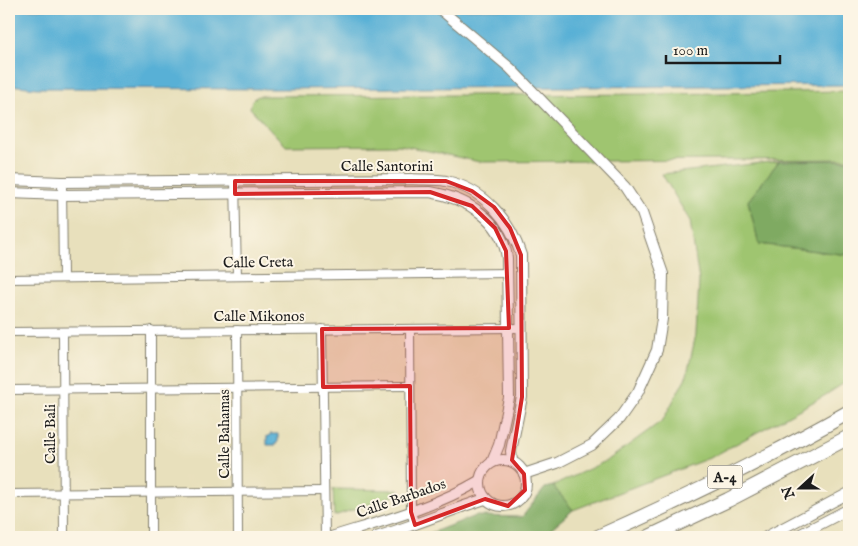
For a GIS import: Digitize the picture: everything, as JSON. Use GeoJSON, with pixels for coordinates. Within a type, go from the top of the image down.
{"type":"FeatureCollection","features":[{"type":"Feature","properties":{"kind":"highway","name":"A-4"},"geometry":{"type":"LineString","coordinates":[[598,537],[741,470],[849,412]]}},
{"type":"Feature","properties":{"kind":"highway","name":"A-4"},"geometry":{"type":"LineString","coordinates":[[649,537],[728,500],[849,436]]}},
{"type":"Feature","properties":{"kind":"street"},"geometry":{"type":"LineString","coordinates":[[440,9],[510,68],[625,187],[642,213],[663,274],[662,319],[657,350],[638,392],[619,419],[592,445],[557,463],[524,474]]}},
{"type":"Feature","properties":{"kind":"street","name":"Calle Santorini"},"geometry":{"type":"LineString","coordinates":[[9,180],[62,182],[411,180],[446,181],[472,191],[494,207],[516,238],[521,255],[522,397],[511,452],[512,462]]}},
{"type":"Feature","properties":{"kind":"street"},"geometry":{"type":"LineString","coordinates":[[235,181],[237,276]]}},
{"type":"Feature","properties":{"kind":"street"},"geometry":{"type":"LineString","coordinates":[[62,182],[63,278]]}},
{"type":"Feature","properties":{"kind":"street","name":"Calle Santorini"},"geometry":{"type":"LineString","coordinates":[[9,193],[62,195],[430,192],[446,195],[472,206],[495,228],[503,241],[508,273],[509,398],[499,445],[492,462]]}},
{"type":"Feature","properties":{"kind":"street","name":"Calle Creta"},"geometry":{"type":"LineString","coordinates":[[9,279],[508,273]]}},
{"type":"Feature","properties":{"kind":"street","name":"Calle Mikonos"},"geometry":{"type":"LineString","coordinates":[[9,332],[521,328]]}},
{"type":"Feature","properties":{"kind":"street"},"geometry":{"type":"LineString","coordinates":[[322,329],[325,537]]}},
{"type":"Feature","properties":{"kind":"street"},"geometry":{"type":"LineString","coordinates":[[410,329],[411,512],[415,525]]}},
{"type":"Feature","properties":{"kind":"street"},"geometry":{"type":"LineString","coordinates":[[151,330],[151,537]]}},
{"type":"Feature","properties":{"kind":"street","name":"Calle Bahamas"},"geometry":{"type":"LineString","coordinates":[[237,330],[238,537]]}},
{"type":"Feature","properties":{"kind":"street","name":"Calle Bali"},"geometry":{"type":"LineString","coordinates":[[63,332],[64,537]]}},
{"type":"Feature","properties":{"kind":"street"},"geometry":{"type":"LineString","coordinates":[[9,390],[410,386]]}},
{"type":"Feature","properties":{"kind":"street"},"geometry":{"type":"LineString","coordinates":[[506,460],[512,462],[520,467],[524,474],[525,490],[515,503],[508,506],[492,504],[485,499],[481,492],[480,481],[482,471],[492,462],[506,460]]}},
{"type":"Feature","properties":{"kind":"street","name":"Calle Barbados"},"geometry":{"type":"LineString","coordinates":[[331,537],[455,496],[480,481]]}},
{"type":"Feature","properties":{"kind":"street"},"geometry":{"type":"LineString","coordinates":[[9,494],[324,492]]}},
{"type":"Feature","properties":{"kind":"street"},"geometry":{"type":"LineString","coordinates":[[766,537],[849,493]]}},
{"type":"Feature","properties":{"kind":"street","name":"Calle Barbados"},"geometry":{"type":"LineString","coordinates":[[376,537],[415,525],[485,499]]}},
{"type":"Feature","properties":{"kind":"street"},"geometry":{"type":"LineString","coordinates":[[795,537],[849,508]]}},
{"type":"Feature","properties":{"kind":"highlighted area"},"geometry":{"type":"Polygon","coordinates":[[[235,181],[446,181],[472,191],[494,207],[510,228],[521,255],[522,397],[512,460],[524,474],[525,490],[508,506],[485,499],[415,525],[411,512],[410,386],[323,387],[322,329],[509,328],[506,251],[495,228],[472,206],[430,192],[235,194],[235,181]]]}},
{"type":"Feature","properties":{"kind":"green space"},"geometry":{"type":"Polygon","coordinates":[[[849,91],[849,159],[480,162],[401,145],[286,146],[250,108],[252,100],[258,96],[849,91]]]}},
{"type":"Feature","properties":{"kind":"green space"},"geometry":{"type":"Polygon","coordinates":[[[849,160],[849,255],[759,244],[748,201],[779,161],[849,160]]]}},
{"type":"Feature","properties":{"kind":"green space"},"geometry":{"type":"Polygon","coordinates":[[[779,161],[748,201],[759,244],[849,255],[849,380],[824,396],[712,457],[573,510],[553,486],[608,460],[663,420],[687,375],[696,334],[699,281],[690,221],[662,174],[779,161]]]}},
{"type":"Feature","properties":{"kind":"green space"},"geometry":{"type":"Polygon","coordinates":[[[553,486],[573,510],[541,537],[420,537],[475,516],[522,517],[545,488],[553,486]]]}},
{"type":"Feature","properties":{"kind":"green space"},"geometry":{"type":"Polygon","coordinates":[[[333,489],[400,490],[400,494],[334,516],[333,489]]]}},
{"type":"Feature","properties":{"kind":"water"},"geometry":{"type":"Polygon","coordinates":[[[9,9],[849,9],[849,85],[274,89],[37,88],[9,85],[9,9]]]}},
{"type":"Feature","properties":{"kind":"water"},"geometry":{"type":"Polygon","coordinates":[[[270,434],[278,434],[276,445],[267,445],[267,436],[270,436],[270,434]]]}}]}
